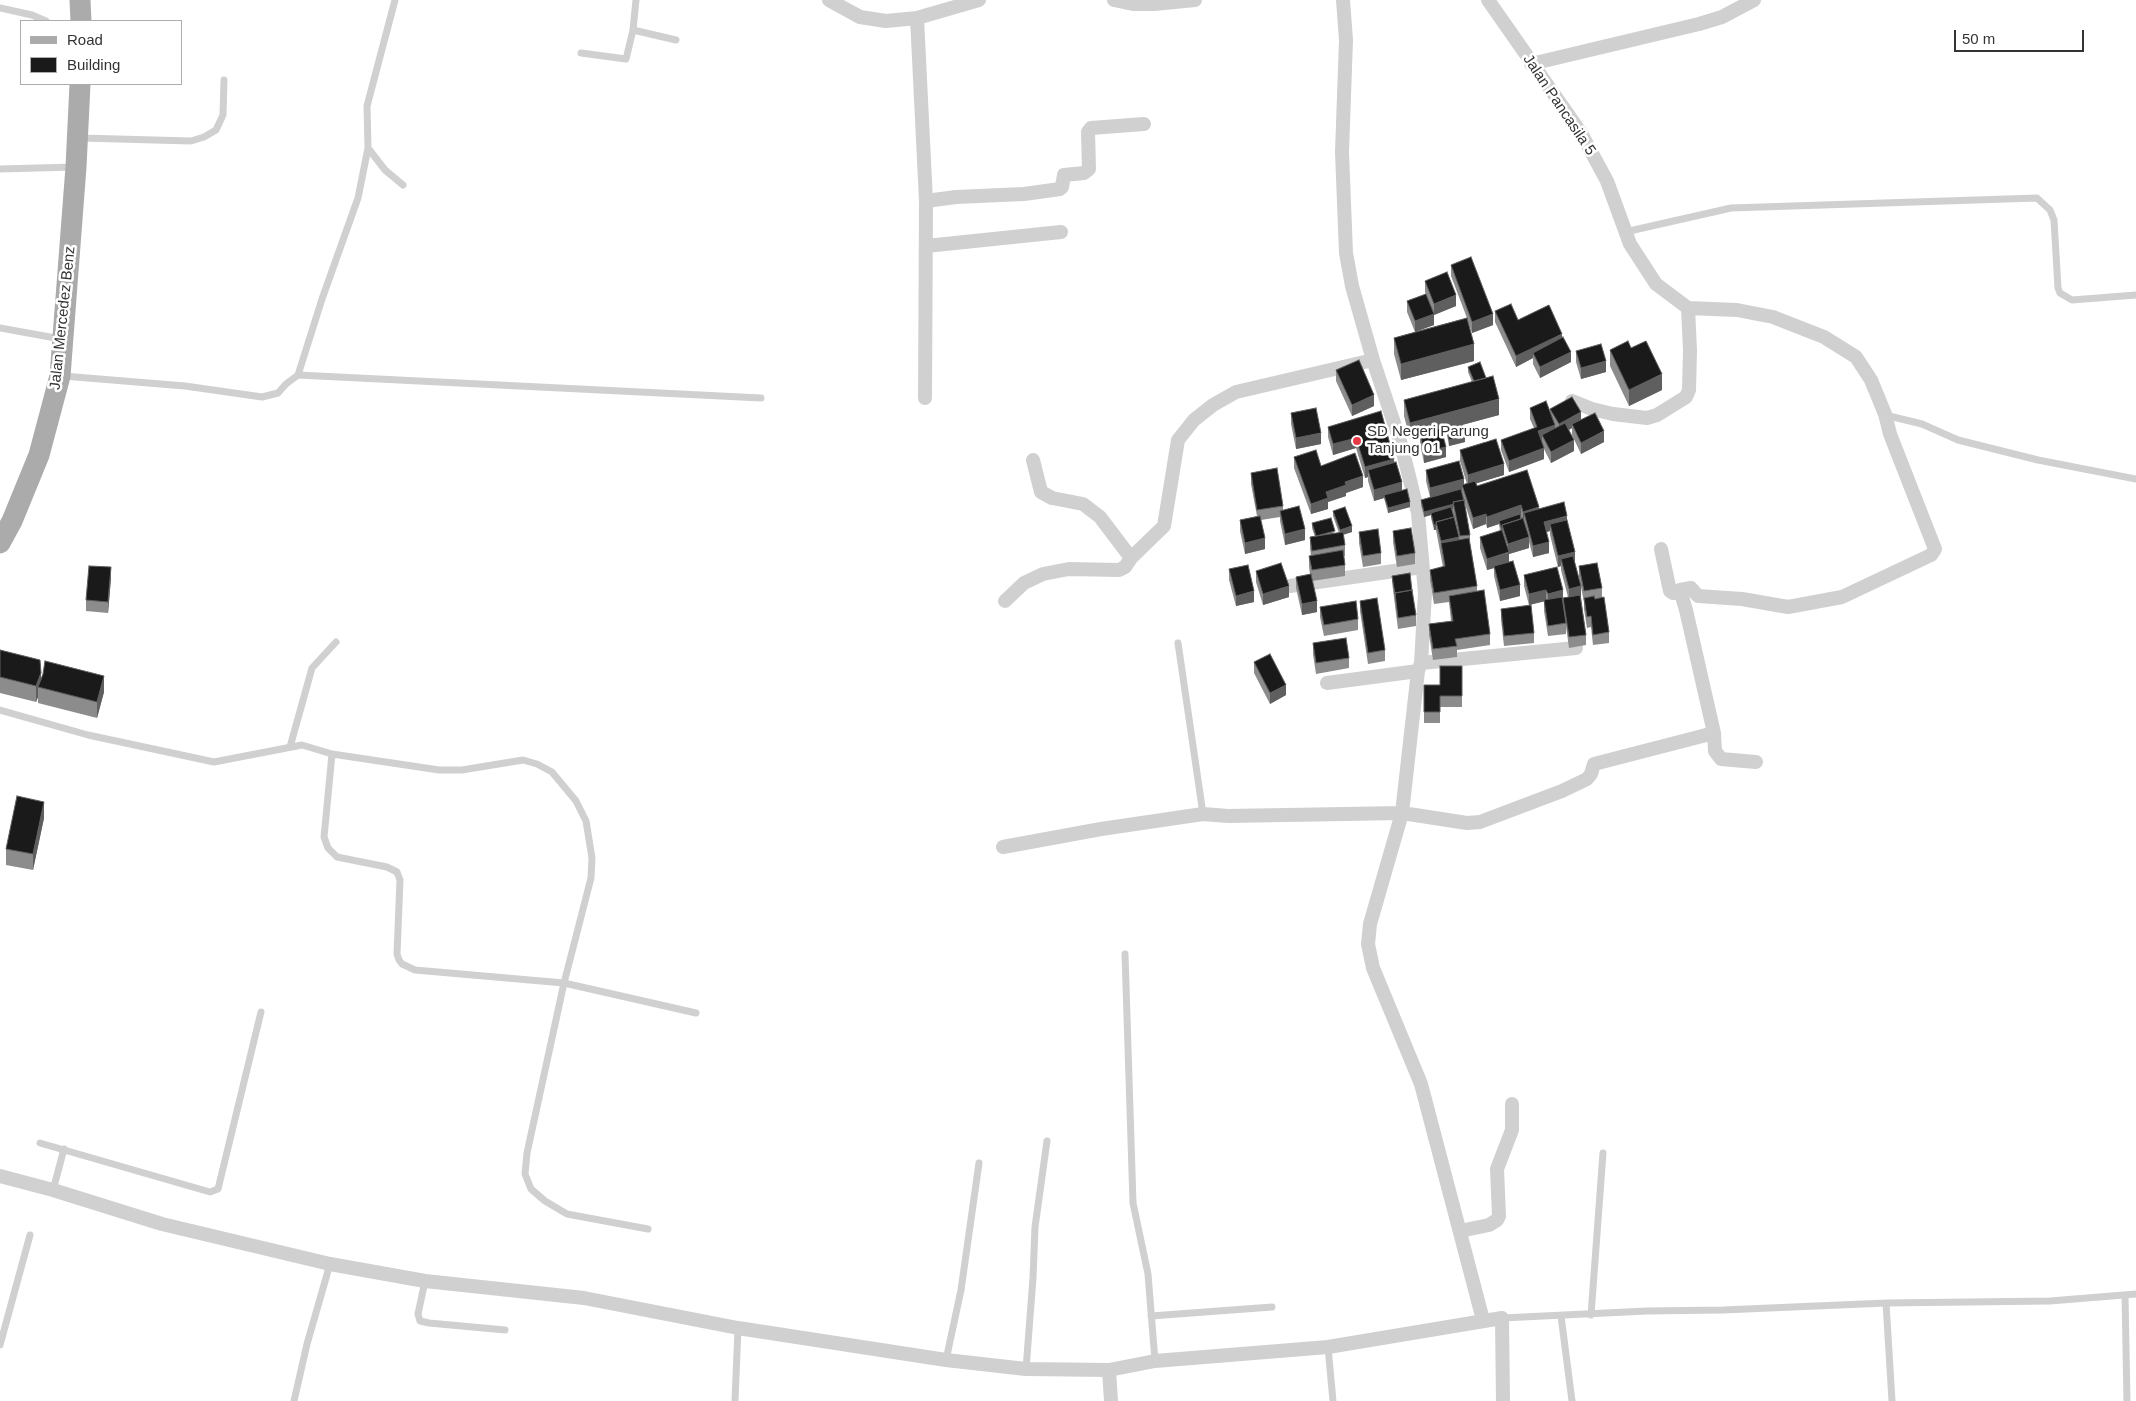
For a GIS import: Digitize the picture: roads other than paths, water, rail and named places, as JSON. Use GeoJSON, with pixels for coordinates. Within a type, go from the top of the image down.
{"type":"FeatureCollection","features":[{"type":"Feature","properties":{"kind":"main road"},"geometry":{"type":"LineString","coordinates":[[80,0],[81,20]]}},
{"type":"Feature","properties":{"kind":"main road","name":"Jalan Mercedez Benz"},"geometry":{"type":"LineString","coordinates":[[0,543],[12,521],[39,455],[60,376],[78,138],[80,85]]}},
{"type":"Feature","properties":{"kind":"street"},"geometry":{"type":"LineString","coordinates":[[829,0],[865,18],[886,20],[918,18],[979,0]]}},
{"type":"Feature","properties":{"kind":"street"},"geometry":{"type":"LineString","coordinates":[[1114,0],[1133,4],[1194,0]]}},
{"type":"Feature","properties":{"kind":"street"},"geometry":{"type":"LineString","coordinates":[[1343,0],[1346,40],[1342,143],[1346,253],[1352,286],[1373,360],[1400,441],[1418,513],[1425,593],[1420,667],[1402,814],[1370,924],[1368,944],[1373,968],[1421,1084],[1483,1320]]}},
{"type":"Feature","properties":{"kind":"street","name":"Jalan Pancasila 5"},"geometry":{"type":"LineString","coordinates":[[1488,0],[1581,133],[1607,181],[1630,244],[1656,284],[1688,308]]}},
{"type":"Feature","properties":{"kind":"street"},"geometry":{"type":"LineString","coordinates":[[1531,64],[1699,24],[1722,16],[1754,0]]}},
{"type":"Feature","properties":{"kind":"street"},"geometry":{"type":"LineString","coordinates":[[918,18],[926,201],[925,398]]}},
{"type":"Feature","properties":{"kind":"street"},"geometry":{"type":"LineString","coordinates":[[926,201],[956,197],[1024,194],[1060,189],[1064,175],[1084,173],[1089,170],[1088,132],[1092,128],[1144,124]]}},
{"type":"Feature","properties":{"kind":"street"},"geometry":{"type":"LineString","coordinates":[[926,246],[1061,232]]}},
{"type":"Feature","properties":{"kind":"street"},"geometry":{"type":"LineString","coordinates":[[1572,401],[1592,409],[1613,414],[1648,418],[1657,415],[1686,396],[1689,390],[1688,308],[1737,310],[1756,313],[1808,329],[1856,357],[1871,380],[1935,549],[1931,555],[1842,597],[1788,606],[1742,599],[1698,596],[1691,588],[1673,593],[1670,591],[1661,550]]}},
{"type":"Feature","properties":{"kind":"street"},"geometry":{"type":"LineString","coordinates":[[1005,601],[1024,583],[1043,574],[1070,569],[1119,570],[1125,567],[1131,558],[1164,526],[1178,440],[1194,420],[1213,405],[1236,392],[1373,360]]}},
{"type":"Feature","properties":{"kind":"street"},"geometry":{"type":"LineString","coordinates":[[1033,460],[1041,492],[1052,498],[1083,504],[1100,517],[1131,558]]}},
{"type":"Feature","properties":{"kind":"street"},"geometry":{"type":"LineString","coordinates":[[1290,586],[1422,567]]}},
{"type":"Feature","properties":{"kind":"street"},"geometry":{"type":"LineString","coordinates":[[1680,590],[1714,733],[1715,750],[1721,759],[1756,762]]}},
{"type":"Feature","properties":{"kind":"street"},"geometry":{"type":"LineString","coordinates":[[1327,683],[1420,667],[1576,648]]}},
{"type":"Feature","properties":{"kind":"street"},"geometry":{"type":"LineString","coordinates":[[1003,847],[1101,829],[1203,814],[1228,816],[1402,814],[1467,823],[1480,822],[1562,791],[1588,779],[1594,764],[1714,733]]}},
{"type":"Feature","properties":{"kind":"street"},"geometry":{"type":"LineString","coordinates":[[1460,1231],[1489,1225],[1497,1220],[1499,1216],[1497,1169],[1512,1130],[1512,1104]]}},
{"type":"Feature","properties":{"kind":"street"},"geometry":{"type":"LineString","coordinates":[[0,1176],[53,1190],[162,1224],[330,1264],[425,1281],[584,1298],[738,1328],[946,1360],[1026,1369],[1109,1370],[1155,1361],[1328,1347],[1502,1318],[1503,1401]]}},
{"type":"Feature","properties":{"kind":"street"},"geometry":{"type":"LineString","coordinates":[[1109,1370],[1110,1401]]}},
{"type":"Feature","properties":{"kind":"lane"},"geometry":{"type":"LineString","coordinates":[[60,376],[185,386],[262,397],[278,393],[298,375],[322,299],[358,198],[368,148],[367,106],[395,0]]}},
{"type":"Feature","properties":{"kind":"lane"},"geometry":{"type":"LineString","coordinates":[[581,53],[626,59],[633,30],[636,0]]}},
{"type":"Feature","properties":{"kind":"lane"},"geometry":{"type":"LineString","coordinates":[[0,8],[32,15],[44,20]]}},
{"type":"Feature","properties":{"kind":"lane"},"geometry":{"type":"LineString","coordinates":[[633,30],[676,40]]}},
{"type":"Feature","properties":{"kind":"lane"},"geometry":{"type":"LineString","coordinates":[[78,138],[191,141],[204,137],[216,130],[223,115],[224,80]]}},
{"type":"Feature","properties":{"kind":"lane"},"geometry":{"type":"LineString","coordinates":[[368,148],[385,170],[403,185]]}},
{"type":"Feature","properties":{"kind":"lane"},"geometry":{"type":"LineString","coordinates":[[0,169],[76,167]]}},
{"type":"Feature","properties":{"kind":"lane"},"geometry":{"type":"LineString","coordinates":[[1625,232],[1731,208],[2037,198],[2050,210],[2054,220],[2058,288],[2060,292],[2072,300],[2136,295]]}},
{"type":"Feature","properties":{"kind":"lane"},"geometry":{"type":"LineString","coordinates":[[0,328],[64,339]]}},
{"type":"Feature","properties":{"kind":"lane"},"geometry":{"type":"LineString","coordinates":[[298,375],[760,398]]}},
{"type":"Feature","properties":{"kind":"lane"},"geometry":{"type":"LineString","coordinates":[[1885,414],[1922,424],[1958,440],[2038,460],[2136,479]]}},
{"type":"Feature","properties":{"kind":"lane"},"geometry":{"type":"LineString","coordinates":[[290,747],[312,668],[336,642]]}},
{"type":"Feature","properties":{"kind":"lane"},"geometry":{"type":"LineString","coordinates":[[1178,643],[1203,814]]}},
{"type":"Feature","properties":{"kind":"lane"},"geometry":{"type":"LineString","coordinates":[[0,710],[88,734],[214,762],[302,745],[332,754],[440,770],[462,770],[523,760],[537,764],[552,772],[576,801],[586,821],[592,858],[591,878],[564,984],[525,1174],[531,1189],[545,1201],[567,1214],[648,1229]]}},
{"type":"Feature","properties":{"kind":"lane"},"geometry":{"type":"LineString","coordinates":[[332,754],[324,837],[328,848],[337,857],[387,867],[397,872],[400,880],[397,942],[399,960],[415,970],[564,984],[696,1013]]}},
{"type":"Feature","properties":{"kind":"lane"},"geometry":{"type":"LineString","coordinates":[[1125,954],[1133,1203],[1148,1274],[1155,1361]]}},
{"type":"Feature","properties":{"kind":"lane"},"geometry":{"type":"LineString","coordinates":[[40,1143],[210,1192],[218,1189],[261,1012]]}},
{"type":"Feature","properties":{"kind":"lane"},"geometry":{"type":"LineString","coordinates":[[1026,1369],[1035,1226],[1047,1141]]}},
{"type":"Feature","properties":{"kind":"lane"},"geometry":{"type":"LineString","coordinates":[[53,1190],[64,1149]]}},
{"type":"Feature","properties":{"kind":"lane"},"geometry":{"type":"LineString","coordinates":[[1590,1315],[1603,1153]]}},
{"type":"Feature","properties":{"kind":"lane"},"geometry":{"type":"LineString","coordinates":[[946,1360],[961,1290],[978,1163]]}},
{"type":"Feature","properties":{"kind":"lane"},"geometry":{"type":"LineString","coordinates":[[0,1346],[30,1235]]}},
{"type":"Feature","properties":{"kind":"lane"},"geometry":{"type":"LineString","coordinates":[[294,1401],[307,1344],[330,1264]]}},
{"type":"Feature","properties":{"kind":"lane"},"geometry":{"type":"LineString","coordinates":[[425,1281],[418,1314],[420,1321],[505,1330]]}},
{"type":"Feature","properties":{"kind":"lane"},"geometry":{"type":"LineString","coordinates":[[1502,1318],[1886,1303],[2050,1301],[2136,1294]]}},
{"type":"Feature","properties":{"kind":"lane"},"geometry":{"type":"LineString","coordinates":[[2125,1295],[2127,1401]]}},
{"type":"Feature","properties":{"kind":"lane"},"geometry":{"type":"LineString","coordinates":[[1886,1303],[1892,1401]]}},
{"type":"Feature","properties":{"kind":"lane"},"geometry":{"type":"LineString","coordinates":[[1151,1316],[1272,1307]]}},
{"type":"Feature","properties":{"kind":"lane"},"geometry":{"type":"LineString","coordinates":[[1561,1316],[1572,1401]]}},
{"type":"Feature","properties":{"kind":"lane"},"geometry":{"type":"LineString","coordinates":[[735,1401],[738,1328]]}},
{"type":"Feature","properties":{"kind":"lane"},"geometry":{"type":"LineString","coordinates":[[1328,1347],[1333,1401]]}},
{"type":"Feature","properties":{"kind":"place","name":"SD Negeri Parung Tanjung 01"},"geometry":{"type":"Point","coordinates":[1357,441]}}]}
